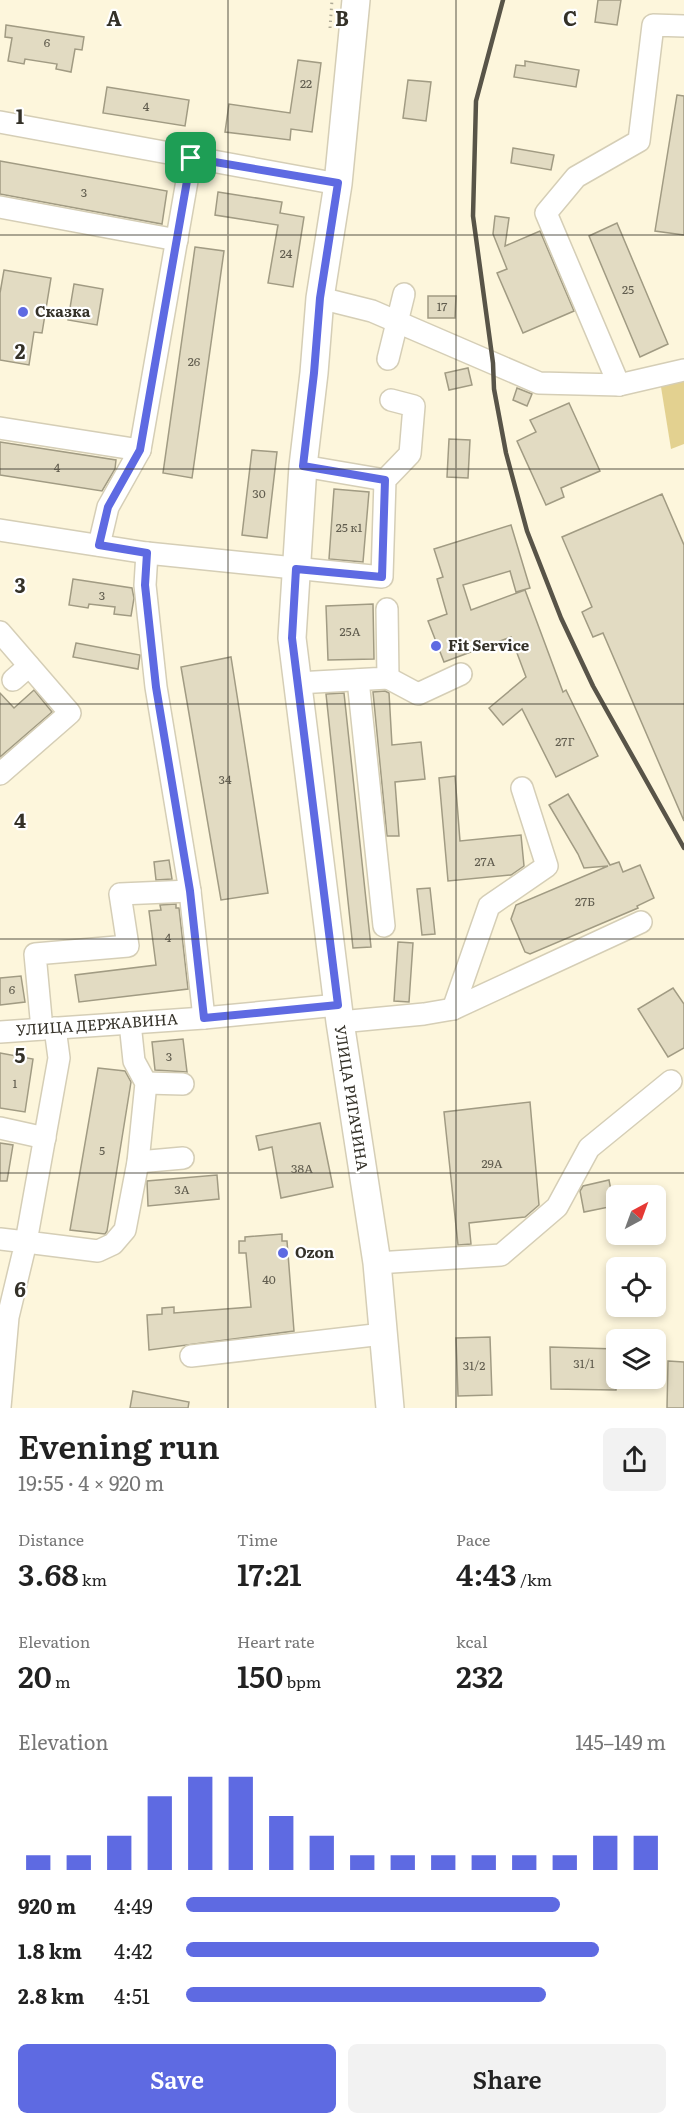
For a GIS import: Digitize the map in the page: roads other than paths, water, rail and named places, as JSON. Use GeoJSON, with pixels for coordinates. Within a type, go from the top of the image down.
{"type":"FeatureCollection","features":[{"type":"Feature","properties":{"kind":"main road","name":"УЛИЦА РИГАЧИНА"},"geometry":{"type":"LineString","coordinates":[[356,0],[338,183],[320,298],[303,466],[292,638],[339,1014],[376,1263],[390,1408]]}},
{"type":"Feature","properties":{"kind":"street"},"geometry":{"type":"LineString","coordinates":[[619,385],[546,213],[576,177],[639,141],[653,25],[684,26]]}},
{"type":"Feature","properties":{"kind":"street"},"geometry":{"type":"LineString","coordinates":[[0,122],[338,183]]}},
{"type":"Feature","properties":{"kind":"street"},"geometry":{"type":"LineString","coordinates":[[99,545],[108,507],[140,450],[191,158]]}},
{"type":"Feature","properties":{"kind":"street"},"geometry":{"type":"LineString","coordinates":[[0,207],[177,240]]}},
{"type":"Feature","properties":{"kind":"street"},"geometry":{"type":"LineString","coordinates":[[388,359],[404,294]]}},
{"type":"Feature","properties":{"kind":"street"},"geometry":{"type":"LineString","coordinates":[[320,298],[372,311],[539,383],[619,385],[684,370]]}},
{"type":"Feature","properties":{"kind":"street"},"geometry":{"type":"LineString","coordinates":[[0,530],[147,553],[382,577],[385,480],[410,454],[414,406],[391,400]]}},
{"type":"Feature","properties":{"kind":"street"},"geometry":{"type":"LineString","coordinates":[[0,428],[140,450]]}},
{"type":"Feature","properties":{"kind":"street"},"geometry":{"type":"LineString","coordinates":[[303,466],[385,480]]}},
{"type":"Feature","properties":{"kind":"street"},"geometry":{"type":"LineString","coordinates":[[147,553],[145,585],[156,687],[190,891],[204,1018]]}},
{"type":"Feature","properties":{"kind":"street"},"geometry":{"type":"LineString","coordinates":[[387,609],[388,678]]}},
{"type":"Feature","properties":{"kind":"street"},"geometry":{"type":"LineString","coordinates":[[0,632],[70,713],[0,774]]}},
{"type":"Feature","properties":{"kind":"street"},"geometry":{"type":"LineString","coordinates":[[13,680],[30,666]]}},
{"type":"Feature","properties":{"kind":"street"},"geometry":{"type":"LineString","coordinates":[[297,683],[388,678],[418,694],[461,675]]}},
{"type":"Feature","properties":{"kind":"street"},"geometry":{"type":"LineString","coordinates":[[358,680],[384,926]]}},
{"type":"Feature","properties":{"kind":"street"},"geometry":{"type":"LineString","coordinates":[[453,1009],[489,906],[547,866],[522,788]]}},
{"type":"Feature","properties":{"kind":"street"},"geometry":{"type":"LineString","coordinates":[[5,1408],[0,1407],[4,1316],[26,1242],[59,1058],[48,1029],[35,954],[128,946],[120,894],[190,891]]}},
{"type":"Feature","properties":{"kind":"street","name":"УЛИЦА ДЕРЖАВИНА"},"geometry":{"type":"LineString","coordinates":[[0,1032],[204,1018],[424,1014],[453,1009],[641,922]]}},
{"type":"Feature","properties":{"kind":"street"},"geometry":{"type":"LineString","coordinates":[[0,1239],[98,1251],[113,1244],[125,1230],[138,1162],[146,1083],[134,1061],[129,1023]]}},
{"type":"Feature","properties":{"kind":"street"},"geometry":{"type":"LineString","coordinates":[[376,1263],[501,1255],[557,1207],[589,1148],[671,1081]]}},
{"type":"Feature","properties":{"kind":"street"},"geometry":{"type":"LineString","coordinates":[[146,1083],[183,1084]]}},
{"type":"Feature","properties":{"kind":"street"},"geometry":{"type":"LineString","coordinates":[[0,1128],[45,1138]]}},
{"type":"Feature","properties":{"kind":"street"},"geometry":{"type":"LineString","coordinates":[[138,1162],[183,1158]]}},
{"type":"Feature","properties":{"kind":"street"},"geometry":{"type":"LineString","coordinates":[[190,1356],[383,1334]]}},
{"type":"Feature","properties":{"kind":"railway"},"geometry":{"type":"LineString","coordinates":[[503,0],[476,101],[473,216],[493,363],[494,389],[506,453],[527,531],[561,618],[593,686],[684,848]]}},
{"type":"Feature","properties":{"kind":"place","name":"Сказка"},"geometry":{"type":"Point","coordinates":[23,312]}},
{"type":"Feature","properties":{"kind":"place","name":"Fit Service"},"geometry":{"type":"Point","coordinates":[436,646]}},
{"type":"Feature","properties":{"kind":"place","name":"Ozon"},"geometry":{"type":"Point","coordinates":[283,1253]}}]}
